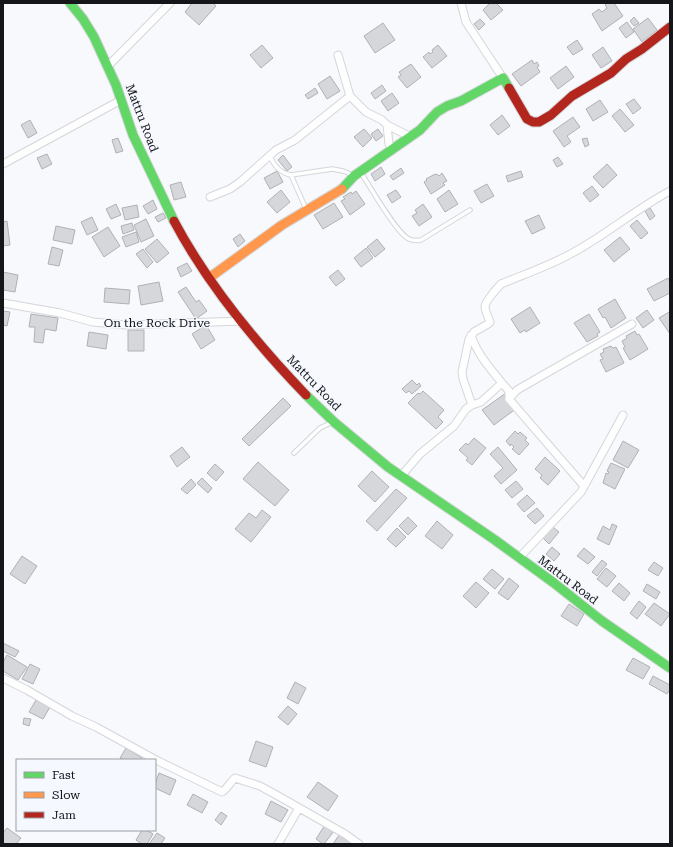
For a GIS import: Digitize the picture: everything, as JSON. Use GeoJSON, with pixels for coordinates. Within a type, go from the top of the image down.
{"type":"FeatureCollection","features":[{"type":"Feature","properties":{"kind":"main road","name":"Mattru Road"},"geometry":{"type":"LineString","coordinates":[[70,3],[83,19],[94,37],[116,85],[133,135],[186,243],[209,278],[255,339],[305,394],[334,422],[388,467],[402,475],[519,558],[554,583],[602,621],[670,668]]}},
{"type":"Feature","properties":{"kind":"main road"},"geometry":{"type":"LineString","coordinates":[[209,278],[282,225],[341,190],[357,174],[411,137],[420,130],[430,118],[447,106],[462,101],[502,78],[528,119],[532,123],[537,123],[560,108],[566,100],[611,73],[626,59],[642,49],[670,26]]}},
{"type":"Feature","properties":{"kind":"street"},"geometry":{"type":"LineString","coordinates":[[108,66],[170,3]]}},
{"type":"Feature","properties":{"kind":"street"},"geometry":{"type":"LineString","coordinates":[[460,3],[466,22],[502,78]]}},
{"type":"Feature","properties":{"kind":"street"},"geometry":{"type":"LineString","coordinates":[[338,55],[350,96],[366,112],[411,137]]}},
{"type":"Feature","properties":{"kind":"street"},"geometry":{"type":"LineString","coordinates":[[210,197],[230,189],[240,182],[276,150],[295,140],[350,96]]}},
{"type":"Feature","properties":{"kind":"street"},"geometry":{"type":"LineString","coordinates":[[3,164],[121,100]]}},
{"type":"Feature","properties":{"kind":"street"},"geometry":{"type":"LineString","coordinates":[[387,125],[389,144],[392,150]]}},
{"type":"Feature","properties":{"kind":"street"},"geometry":{"type":"LineString","coordinates":[[472,405],[462,372],[469,338],[490,322],[485,307],[486,303],[501,284],[573,253],[657,197],[670,190]]}},
{"type":"Feature","properties":{"kind":"street","name":"On the Rock Drive"},"geometry":{"type":"LineString","coordinates":[[3,304],[60,313],[93,322],[119,324],[242,322]]}},
{"type":"Feature","properties":{"kind":"street"},"geometry":{"type":"LineString","coordinates":[[509,399],[517,390],[632,324]]}},
{"type":"Feature","properties":{"kind":"street"},"geometry":{"type":"LineString","coordinates":[[471,335],[474,346],[502,383],[510,391],[509,399],[584,486]]}},
{"type":"Feature","properties":{"kind":"street"},"geometry":{"type":"LineString","coordinates":[[402,475],[420,454],[454,426],[466,409],[481,402],[502,383]]}},
{"type":"Feature","properties":{"kind":"street"},"geometry":{"type":"LineString","coordinates":[[519,558],[581,492],[624,415]]}},
{"type":"Feature","properties":{"kind":"street"},"geometry":{"type":"LineString","coordinates":[[3,678],[154,759]]}},
{"type":"Feature","properties":{"kind":"street"},"geometry":{"type":"LineString","coordinates":[[156,760],[222,792],[235,778],[260,786],[345,834],[359,844]]}},
{"type":"Feature","properties":{"kind":"street"},"geometry":{"type":"LineString","coordinates":[[278,844],[299,808]]}},
{"type":"Feature","properties":{"kind":"lane"},"geometry":{"type":"LineString","coordinates":[[270,155],[273,162],[282,173],[291,175],[332,169],[357,174],[396,226],[408,239],[415,241],[421,240],[470,210]]}},
{"type":"Feature","properties":{"kind":"lane"},"geometry":{"type":"LineString","coordinates":[[291,175],[307,211]]}},
{"type":"Feature","properties":{"kind":"lane"},"geometry":{"type":"LineString","coordinates":[[294,453],[320,428],[334,422]]}},
{"type":"Feature","properties":{"kind":"building"},"geometry":{"type":"Polygon","coordinates":[[[192,3],[213,3],[216,6],[199,25],[185,12],[192,3]]]}},
{"type":"Feature","properties":{"kind":"building"},"geometry":{"type":"Polygon","coordinates":[[[490,3],[496,3],[503,10],[491,20],[483,10],[490,3]]]}},
{"type":"Feature","properties":{"kind":"building"},"geometry":{"type":"Polygon","coordinates":[[[608,3],[614,3],[623,16],[602,31],[592,14],[599,9],[602,12],[607,8],[605,5],[608,3]]]}},
{"type":"Feature","properties":{"kind":"building"},"geometry":{"type":"Polygon","coordinates":[[[634,17],[639,23],[634,26],[630,21],[634,17]]]}},
{"type":"Feature","properties":{"kind":"building"},"geometry":{"type":"Polygon","coordinates":[[[648,18],[657,30],[642,42],[633,29],[648,18]]]}},
{"type":"Feature","properties":{"kind":"building"},"geometry":{"type":"Polygon","coordinates":[[[480,19],[485,24],[479,30],[474,24],[480,19]]]}},
{"type":"Feature","properties":{"kind":"building"},"geometry":{"type":"Polygon","coordinates":[[[627,22],[634,32],[626,38],[619,28],[627,22]]]}},
{"type":"Feature","properties":{"kind":"building"},"geometry":{"type":"Polygon","coordinates":[[[383,23],[395,40],[375,53],[364,36],[383,23]]]}},
{"type":"Feature","properties":{"kind":"building"},"geometry":{"type":"Polygon","coordinates":[[[577,40],[583,49],[573,55],[567,47],[577,40]]]}},
{"type":"Feature","properties":{"kind":"building"},"geometry":{"type":"Polygon","coordinates":[[[262,45],[273,58],[261,68],[250,55],[262,45]]]}},
{"type":"Feature","properties":{"kind":"building"},"geometry":{"type":"Polygon","coordinates":[[[438,45],[447,56],[432,68],[423,57],[429,52],[430,54],[433,52],[432,50],[438,45]]]}},
{"type":"Feature","properties":{"kind":"building"},"geometry":{"type":"Polygon","coordinates":[[[603,47],[612,61],[601,68],[592,55],[603,47]]]}},
{"type":"Feature","properties":{"kind":"building"},"geometry":{"type":"Polygon","coordinates":[[[532,60],[534,64],[537,62],[539,66],[537,67],[540,72],[521,86],[512,74],[532,60]]]}},
{"type":"Feature","properties":{"kind":"building"},"geometry":{"type":"Polygon","coordinates":[[[411,64],[421,77],[407,88],[398,77],[401,75],[399,72],[411,64]]]}},
{"type":"Feature","properties":{"kind":"building"},"geometry":{"type":"Polygon","coordinates":[[[566,66],[574,77],[558,89],[550,78],[566,66]]]}},
{"type":"Feature","properties":{"kind":"building"},"geometry":{"type":"Polygon","coordinates":[[[330,76],[340,91],[327,99],[318,84],[330,76]]]}},
{"type":"Feature","properties":{"kind":"building"},"geometry":{"type":"Polygon","coordinates":[[[382,85],[386,91],[375,99],[371,93],[382,85]]]}},
{"type":"Feature","properties":{"kind":"building"},"geometry":{"type":"Polygon","coordinates":[[[315,88],[318,93],[308,99],[305,95],[315,88]]]}},
{"type":"Feature","properties":{"kind":"building"},"geometry":{"type":"Polygon","coordinates":[[[392,93],[399,103],[388,111],[381,101],[392,93]]]}},
{"type":"Feature","properties":{"kind":"building"},"geometry":{"type":"Polygon","coordinates":[[[634,99],[641,108],[633,114],[626,104],[634,99]]]}},
{"type":"Feature","properties":{"kind":"building"},"geometry":{"type":"Polygon","coordinates":[[[600,100],[608,112],[593,121],[586,109],[600,100]]]}},
{"type":"Feature","properties":{"kind":"building"},"geometry":{"type":"Polygon","coordinates":[[[620,109],[634,125],[625,132],[612,116],[620,109]]]}},
{"type":"Feature","properties":{"kind":"building"},"geometry":{"type":"Polygon","coordinates":[[[502,115],[510,126],[498,135],[490,125],[502,115]]]}},
{"type":"Feature","properties":{"kind":"building"},"geometry":{"type":"Polygon","coordinates":[[[573,117],[580,127],[567,136],[571,142],[564,147],[553,131],[573,117]]]}},
{"type":"Feature","properties":{"kind":"building"},"geometry":{"type":"Polygon","coordinates":[[[30,120],[37,133],[28,138],[21,125],[30,120]]]}},
{"type":"Feature","properties":{"kind":"building"},"geometry":{"type":"Polygon","coordinates":[[[364,129],[372,138],[363,147],[354,137],[364,129]]]}},
{"type":"Feature","properties":{"kind":"building"},"geometry":{"type":"Polygon","coordinates":[[[378,129],[383,136],[376,141],[371,134],[378,129]]]}},
{"type":"Feature","properties":{"kind":"building"},"geometry":{"type":"Polygon","coordinates":[[[118,138],[123,151],[116,153],[112,140],[118,138]]]}},
{"type":"Feature","properties":{"kind":"building"},"geometry":{"type":"Polygon","coordinates":[[[587,138],[589,145],[585,147],[582,139],[587,138]]]}},
{"type":"Feature","properties":{"kind":"building"},"geometry":{"type":"Polygon","coordinates":[[[47,154],[52,164],[42,169],[37,158],[47,154]]]}},
{"type":"Feature","properties":{"kind":"building"},"geometry":{"type":"Polygon","coordinates":[[[283,155],[292,167],[287,171],[278,160],[283,155]]]}},
{"type":"Feature","properties":{"kind":"building"},"geometry":{"type":"Polygon","coordinates":[[[558,157],[563,164],[557,167],[553,160],[558,157]]]}},
{"type":"Feature","properties":{"kind":"building"},"geometry":{"type":"Polygon","coordinates":[[[607,164],[617,175],[603,188],[593,177],[607,164]]]}},
{"type":"Feature","properties":{"kind":"building"},"geometry":{"type":"Polygon","coordinates":[[[381,167],[385,174],[375,181],[371,174],[381,167]]]}},
{"type":"Feature","properties":{"kind":"building"},"geometry":{"type":"Polygon","coordinates":[[[401,168],[404,173],[393,180],[390,176],[401,168]]]}},
{"type":"Feature","properties":{"kind":"building"},"geometry":{"type":"Polygon","coordinates":[[[277,171],[283,182],[270,189],[264,178],[277,171]]]}},
{"type":"Feature","properties":{"kind":"building"},"geometry":{"type":"Polygon","coordinates":[[[521,171],[523,177],[508,182],[506,176],[521,171]]]}},
{"type":"Feature","properties":{"kind":"building"},"geometry":{"type":"Polygon","coordinates":[[[442,173],[447,181],[443,183],[445,185],[431,194],[424,182],[427,180],[426,179],[435,174],[439,176],[442,173]]]}},
{"type":"Feature","properties":{"kind":"building"},"geometry":{"type":"Polygon","coordinates":[[[181,182],[186,197],[174,200],[170,185],[181,182]]]}},
{"type":"Feature","properties":{"kind":"building"},"geometry":{"type":"Polygon","coordinates":[[[487,184],[494,196],[481,203],[474,191],[487,184]]]}},
{"type":"Feature","properties":{"kind":"building"},"geometry":{"type":"Polygon","coordinates":[[[592,186],[599,195],[590,202],[583,193],[592,186]]]}},
{"type":"Feature","properties":{"kind":"building"},"geometry":{"type":"Polygon","coordinates":[[[281,190],[290,202],[277,213],[267,202],[281,190]]]}},
{"type":"Feature","properties":{"kind":"building"},"geometry":{"type":"Polygon","coordinates":[[[396,190],[401,197],[392,203],[387,195],[396,190]]]}},
{"type":"Feature","properties":{"kind":"building"},"geometry":{"type":"Polygon","coordinates":[[[449,190],[458,204],[445,212],[437,199],[449,190]]]}},
{"type":"Feature","properties":{"kind":"building"},"geometry":{"type":"Polygon","coordinates":[[[356,191],[365,204],[350,215],[341,201],[345,199],[343,197],[356,191]]]}},
{"type":"Feature","properties":{"kind":"building"},"geometry":{"type":"Polygon","coordinates":[[[153,200],[157,209],[148,214],[143,206],[153,200]]]}},
{"type":"Feature","properties":{"kind":"building"},"geometry":{"type":"Polygon","coordinates":[[[334,203],[343,217],[323,229],[314,215],[334,203]]]}},
{"type":"Feature","properties":{"kind":"building"},"geometry":{"type":"Polygon","coordinates":[[[116,204],[121,215],[111,219],[106,209],[116,204]]]}},
{"type":"Feature","properties":{"kind":"building"},"geometry":{"type":"Polygon","coordinates":[[[423,204],[432,217],[419,226],[412,216],[417,213],[415,210],[423,204]]]}},
{"type":"Feature","properties":{"kind":"building"},"geometry":{"type":"Polygon","coordinates":[[[137,205],[139,217],[125,220],[122,208],[137,205]]]}},
{"type":"Feature","properties":{"kind":"building"},"geometry":{"type":"Polygon","coordinates":[[[650,208],[655,216],[650,220],[645,211],[650,208]]]}},
{"type":"Feature","properties":{"kind":"building"},"geometry":{"type":"Polygon","coordinates":[[[163,213],[166,218],[158,222],[155,217],[163,213]]]}},
{"type":"Feature","properties":{"kind":"building"},"geometry":{"type":"Polygon","coordinates":[[[539,215],[545,228],[532,234],[525,221],[539,215]]]}},
{"type":"Feature","properties":{"kind":"building"},"geometry":{"type":"Polygon","coordinates":[[[92,217],[98,230],[87,235],[81,222],[92,217]]]}},
{"type":"Feature","properties":{"kind":"building"},"geometry":{"type":"Polygon","coordinates":[[[146,219],[154,236],[141,242],[134,225],[146,219]]]}},
{"type":"Feature","properties":{"kind":"building"},"geometry":{"type":"Polygon","coordinates":[[[637,220],[648,233],[641,239],[630,226],[637,220]]]}},
{"type":"Feature","properties":{"kind":"building"},"geometry":{"type":"Polygon","coordinates":[[[7,221],[10,245],[3,246],[3,222],[7,221]]]}},
{"type":"Feature","properties":{"kind":"building"},"geometry":{"type":"Polygon","coordinates":[[[132,223],[134,230],[123,234],[121,226],[132,223]]]}},
{"type":"Feature","properties":{"kind":"building"},"geometry":{"type":"Polygon","coordinates":[[[56,226],[75,230],[72,244],[53,240],[56,226]]]}},
{"type":"Feature","properties":{"kind":"building"},"geometry":{"type":"Polygon","coordinates":[[[108,227],[120,246],[104,257],[92,237],[108,227]]]}},
{"type":"Feature","properties":{"kind":"building"},"geometry":{"type":"Polygon","coordinates":[[[136,232],[139,242],[126,247],[122,237],[136,232]]]}},
{"type":"Feature","properties":{"kind":"building"},"geometry":{"type":"Polygon","coordinates":[[[240,234],[245,241],[238,247],[233,239],[240,234]]]}},
{"type":"Feature","properties":{"kind":"building"},"geometry":{"type":"Polygon","coordinates":[[[620,237],[630,249],[614,262],[604,250],[620,237]]]}},
{"type":"Feature","properties":{"kind":"building"},"geometry":{"type":"Polygon","coordinates":[[[157,239],[169,253],[157,263],[145,249],[157,239]]]}},
{"type":"Feature","properties":{"kind":"building"},"geometry":{"type":"Polygon","coordinates":[[[377,239],[385,249],[375,257],[367,247],[377,239]]]}},
{"type":"Feature","properties":{"kind":"building"},"geometry":{"type":"Polygon","coordinates":[[[52,247],[63,250],[59,266],[48,264],[52,247]]]}},
{"type":"Feature","properties":{"kind":"building"},"geometry":{"type":"Polygon","coordinates":[[[366,248],[373,258],[361,267],[354,258],[366,248]]]}},
{"type":"Feature","properties":{"kind":"building"},"geometry":{"type":"Polygon","coordinates":[[[143,249],[153,262],[147,268],[136,254],[143,249]]]}},
{"type":"Feature","properties":{"kind":"building"},"geometry":{"type":"Polygon","coordinates":[[[187,263],[192,271],[181,277],[177,268],[187,263]]]}},
{"type":"Feature","properties":{"kind":"building"},"geometry":{"type":"Polygon","coordinates":[[[338,270],[345,279],[336,286],[329,277],[338,270]]]}},
{"type":"Feature","properties":{"kind":"building"},"geometry":{"type":"Polygon","coordinates":[[[3,272],[18,275],[15,292],[3,290],[3,272]]]}},
{"type":"Feature","properties":{"kind":"building"},"geometry":{"type":"Polygon","coordinates":[[[668,278],[670,282],[670,293],[654,301],[647,289],[668,278]]]}},
{"type":"Feature","properties":{"kind":"building"},"geometry":{"type":"Polygon","coordinates":[[[159,282],[163,301],[141,305],[138,286],[159,282]]]}},
{"type":"Feature","properties":{"kind":"building"},"geometry":{"type":"Polygon","coordinates":[[[186,287],[196,302],[199,300],[207,311],[196,319],[178,292],[186,287]]]}},
{"type":"Feature","properties":{"kind":"building"},"geometry":{"type":"Polygon","coordinates":[[[105,288],[130,290],[129,304],[104,302],[105,288]]]}},
{"type":"Feature","properties":{"kind":"building"},"geometry":{"type":"Polygon","coordinates":[[[615,299],[626,318],[611,328],[605,317],[603,318],[598,309],[615,299]]]}},
{"type":"Feature","properties":{"kind":"building"},"geometry":{"type":"Polygon","coordinates":[[[530,307],[540,323],[526,332],[525,330],[520,333],[511,319],[530,307]]]}},
{"type":"Feature","properties":{"kind":"building"},"geometry":{"type":"Polygon","coordinates":[[[647,310],[654,320],[643,328],[636,318],[647,310]]]}},
{"type":"Feature","properties":{"kind":"building"},"geometry":{"type":"Polygon","coordinates":[[[3,311],[10,312],[7,326],[3,325],[3,311]]]}},
{"type":"Feature","properties":{"kind":"building"},"geometry":{"type":"Polygon","coordinates":[[[669,312],[670,313],[670,334],[659,318],[669,312]]]}},
{"type":"Feature","properties":{"kind":"building"},"geometry":{"type":"Polygon","coordinates":[[[31,314],[58,318],[56,331],[45,329],[43,343],[34,342],[35,327],[29,327],[31,314]]]}},
{"type":"Feature","properties":{"kind":"building"},"geometry":{"type":"Polygon","coordinates":[[[589,314],[600,332],[597,334],[598,336],[587,342],[574,323],[589,314]]]}},
{"type":"Feature","properties":{"kind":"building"},"geometry":{"type":"Polygon","coordinates":[[[206,325],[215,340],[201,349],[192,334],[206,325]]]}},
{"type":"Feature","properties":{"kind":"building"},"geometry":{"type":"Polygon","coordinates":[[[128,330],[144,330],[144,351],[128,351],[128,330]]]}},
{"type":"Feature","properties":{"kind":"building"},"geometry":{"type":"Polygon","coordinates":[[[635,331],[637,335],[639,334],[648,349],[630,360],[623,348],[625,347],[622,341],[627,338],[626,336],[635,331]]]}},
{"type":"Feature","properties":{"kind":"building"},"geometry":{"type":"Polygon","coordinates":[[[89,332],[108,335],[106,349],[87,346],[89,332]]]}},
{"type":"Feature","properties":{"kind":"building"},"geometry":{"type":"Polygon","coordinates":[[[611,346],[613,348],[616,347],[624,363],[606,372],[600,360],[603,359],[600,354],[604,352],[603,349],[611,346]]]}},
{"type":"Feature","properties":{"kind":"building"},"geometry":{"type":"Polygon","coordinates":[[[412,380],[417,385],[419,383],[421,386],[412,394],[409,391],[406,393],[402,389],[412,380]]]}},
{"type":"Feature","properties":{"kind":"building"},"geometry":{"type":"Polygon","coordinates":[[[423,391],[444,410],[438,417],[443,422],[436,429],[408,403],[418,393],[420,394],[423,391]]]}},
{"type":"Feature","properties":{"kind":"building"},"geometry":{"type":"Polygon","coordinates":[[[506,393],[517,408],[494,425],[482,410],[506,393]]]}},
{"type":"Feature","properties":{"kind":"building"},"geometry":{"type":"Polygon","coordinates":[[[283,398],[291,406],[249,446],[242,439],[283,398]]]}},
{"type":"Feature","properties":{"kind":"building"},"geometry":{"type":"Polygon","coordinates":[[[515,431],[518,434],[520,432],[527,438],[525,440],[529,444],[519,455],[512,449],[514,447],[511,444],[510,446],[506,441],[515,431]]]}},
{"type":"Feature","properties":{"kind":"building"},"geometry":{"type":"Polygon","coordinates":[[[474,438],[486,448],[472,465],[466,460],[468,458],[459,450],[466,443],[468,445],[474,438]]]}},
{"type":"Feature","properties":{"kind":"building"},"geometry":{"type":"Polygon","coordinates":[[[623,441],[639,450],[628,468],[613,460],[623,441]]]}},
{"type":"Feature","properties":{"kind":"building"},"geometry":{"type":"Polygon","coordinates":[[[182,447],[190,457],[177,467],[170,456],[182,447]]]}},
{"type":"Feature","properties":{"kind":"building"},"geometry":{"type":"Polygon","coordinates":[[[498,447],[517,470],[501,484],[494,476],[503,468],[490,454],[498,447]]]}},
{"type":"Feature","properties":{"kind":"building"},"geometry":{"type":"Polygon","coordinates":[[[545,457],[560,471],[548,485],[540,478],[542,475],[535,469],[545,457]]]}},
{"type":"Feature","properties":{"kind":"building"},"geometry":{"type":"Polygon","coordinates":[[[258,462],[289,490],[275,506],[243,479],[258,462]]]}},
{"type":"Feature","properties":{"kind":"building"},"geometry":{"type":"Polygon","coordinates":[[[611,463],[625,469],[615,489],[603,483],[606,473],[608,474],[609,472],[607,471],[611,463]]]}},
{"type":"Feature","properties":{"kind":"building"},"geometry":{"type":"Polygon","coordinates":[[[215,464],[224,472],[216,481],[207,473],[215,464]]]}},
{"type":"Feature","properties":{"kind":"building"},"geometry":{"type":"Polygon","coordinates":[[[372,471],[389,487],[375,502],[358,486],[372,471]]]}},
{"type":"Feature","properties":{"kind":"building"},"geometry":{"type":"Polygon","coordinates":[[[202,478],[212,488],[208,493],[197,483],[202,478]]]}},
{"type":"Feature","properties":{"kind":"building"},"geometry":{"type":"Polygon","coordinates":[[[191,479],[196,485],[187,494],[181,489],[191,479]]]}},
{"type":"Feature","properties":{"kind":"building"},"geometry":{"type":"Polygon","coordinates":[[[516,481],[523,489],[512,498],[505,490],[516,481]]]}},
{"type":"Feature","properties":{"kind":"building"},"geometry":{"type":"Polygon","coordinates":[[[396,489],[407,498],[377,531],[366,521],[396,489]]]}},
{"type":"Feature","properties":{"kind":"building"},"geometry":{"type":"Polygon","coordinates":[[[527,495],[535,503],[524,512],[517,504],[527,495]]]}},
{"type":"Feature","properties":{"kind":"building"},"geometry":{"type":"Polygon","coordinates":[[[537,508],[544,516],[535,524],[527,516],[537,508]]]}},
{"type":"Feature","properties":{"kind":"building"},"geometry":{"type":"Polygon","coordinates":[[[262,510],[271,517],[251,542],[235,529],[249,513],[256,518],[262,510]]]}},
{"type":"Feature","properties":{"kind":"building"},"geometry":{"type":"Polygon","coordinates":[[[408,517],[417,526],[408,535],[399,526],[408,517]]]}},
{"type":"Feature","properties":{"kind":"building"},"geometry":{"type":"Polygon","coordinates":[[[437,521],[453,535],[442,549],[425,536],[437,521]]]}},
{"type":"Feature","properties":{"kind":"building"},"geometry":{"type":"Polygon","coordinates":[[[612,524],[617,526],[609,545],[597,539],[603,526],[610,530],[612,524]]]}},
{"type":"Feature","properties":{"kind":"building"},"geometry":{"type":"Polygon","coordinates":[[[553,527],[559,532],[549,544],[543,538],[553,527]]]}},
{"type":"Feature","properties":{"kind":"building"},"geometry":{"type":"Polygon","coordinates":[[[397,528],[406,537],[396,547],[387,539],[397,528]]]}},
{"type":"Feature","properties":{"kind":"building"},"geometry":{"type":"Polygon","coordinates":[[[552,547],[560,554],[554,561],[546,554],[552,547]]]}},
{"type":"Feature","properties":{"kind":"building"},"geometry":{"type":"Polygon","coordinates":[[[584,548],[595,557],[588,564],[577,556],[584,548]]]}},
{"type":"Feature","properties":{"kind":"building"},"geometry":{"type":"Polygon","coordinates":[[[22,556],[37,566],[25,584],[10,574],[22,556]]]}},
{"type":"Feature","properties":{"kind":"building"},"geometry":{"type":"Polygon","coordinates":[[[602,560],[607,564],[597,576],[592,572],[602,560]]]}},
{"type":"Feature","properties":{"kind":"building"},"geometry":{"type":"Polygon","coordinates":[[[654,562],[663,568],[658,576],[648,570],[654,562]]]}},
{"type":"Feature","properties":{"kind":"building"},"geometry":{"type":"Polygon","coordinates":[[[606,568],[616,576],[607,587],[597,579],[606,568]]]}},
{"type":"Feature","properties":{"kind":"building"},"geometry":{"type":"Polygon","coordinates":[[[492,569],[504,579],[495,589],[483,579],[492,569]]]}},
{"type":"Feature","properties":{"kind":"building"},"geometry":{"type":"Polygon","coordinates":[[[509,578],[519,586],[508,600],[498,593],[509,578]]]}},
{"type":"Feature","properties":{"kind":"building"},"geometry":{"type":"Polygon","coordinates":[[[476,582],[489,593],[476,608],[463,596],[476,582]]]}},
{"type":"Feature","properties":{"kind":"building"},"geometry":{"type":"Polygon","coordinates":[[[619,583],[630,593],[624,601],[612,591],[619,583]]]}},
{"type":"Feature","properties":{"kind":"building"},"geometry":{"type":"Polygon","coordinates":[[[647,584],[660,592],[656,599],[643,591],[647,584]]]}},
{"type":"Feature","properties":{"kind":"building"},"geometry":{"type":"Polygon","coordinates":[[[639,601],[646,607],[637,619],[630,613],[639,601]]]}},
{"type":"Feature","properties":{"kind":"building"},"geometry":{"type":"Polygon","coordinates":[[[654,603],[670,614],[661,626],[645,614],[654,603]]]}},
{"type":"Feature","properties":{"kind":"building"},"geometry":{"type":"Polygon","coordinates":[[[569,604],[584,614],[577,626],[561,616],[569,604]]]}},
{"type":"Feature","properties":{"kind":"building"},"geometry":{"type":"Polygon","coordinates":[[[3,643],[19,651],[15,657],[3,651],[3,643]]]}},
{"type":"Feature","properties":{"kind":"building"},"geometry":{"type":"Polygon","coordinates":[[[7,655],[27,667],[18,680],[3,671],[3,662],[7,655]]]}},
{"type":"Feature","properties":{"kind":"building"},"geometry":{"type":"Polygon","coordinates":[[[633,658],[650,667],[643,679],[626,670],[633,658]]]}},
{"type":"Feature","properties":{"kind":"building"},"geometry":{"type":"Polygon","coordinates":[[[30,664],[40,669],[33,684],[22,679],[30,664]]]}},
{"type":"Feature","properties":{"kind":"building"},"geometry":{"type":"Polygon","coordinates":[[[653,676],[670,685],[670,689],[667,694],[649,684],[653,676]]]}},
{"type":"Feature","properties":{"kind":"building"},"geometry":{"type":"Polygon","coordinates":[[[295,682],[306,688],[298,704],[287,698],[295,682]]]}},
{"type":"Feature","properties":{"kind":"building"},"geometry":{"type":"Polygon","coordinates":[[[36,700],[50,707],[43,719],[29,712],[36,700]]]}},
{"type":"Feature","properties":{"kind":"building"},"geometry":{"type":"Polygon","coordinates":[[[288,706],[297,714],[288,725],[278,717],[288,706]]]}},
{"type":"Feature","properties":{"kind":"building"},"geometry":{"type":"Polygon","coordinates":[[[24,718],[31,719],[29,726],[23,724],[24,718]]]}},
{"type":"Feature","properties":{"kind":"building"},"geometry":{"type":"Polygon","coordinates":[[[256,741],[273,747],[266,767],[249,761],[256,741]]]}},
{"type":"Feature","properties":{"kind":"building"},"geometry":{"type":"Polygon","coordinates":[[[126,748],[142,758],[122,759],[120,758],[126,748]]]}},
{"type":"Feature","properties":{"kind":"building"},"geometry":{"type":"Polygon","coordinates":[[[159,773],[176,780],[170,795],[156,788],[156,781],[159,773]]]}},
{"type":"Feature","properties":{"kind":"building"},"geometry":{"type":"Polygon","coordinates":[[[318,782],[338,796],[328,811],[307,797],[318,782]]]}},
{"type":"Feature","properties":{"kind":"building"},"geometry":{"type":"Polygon","coordinates":[[[193,794],[208,802],[202,813],[187,805],[193,794]]]}},
{"type":"Feature","properties":{"kind":"building"},"geometry":{"type":"Polygon","coordinates":[[[271,801],[288,810],[281,822],[265,814],[271,801]]]}},
{"type":"Feature","properties":{"kind":"building"},"geometry":{"type":"Polygon","coordinates":[[[221,812],[227,816],[221,825],[215,820],[221,812]]]}},
{"type":"Feature","properties":{"kind":"building"},"geometry":{"type":"Polygon","coordinates":[[[325,825],[334,831],[323,844],[316,839],[325,825]]]}},
{"type":"Feature","properties":{"kind":"building"},"geometry":{"type":"Polygon","coordinates":[[[7,828],[21,838],[16,844],[3,844],[3,833],[7,828]]]}},
{"type":"Feature","properties":{"kind":"building"},"geometry":{"type":"Polygon","coordinates":[[[141,831],[148,831],[153,834],[147,844],[142,844],[136,840],[141,831]]]}},
{"type":"Feature","properties":{"kind":"building"},"geometry":{"type":"Polygon","coordinates":[[[157,833],[165,838],[161,844],[149,844],[157,833]]]}},
{"type":"Feature","properties":{"kind":"building"},"geometry":{"type":"Polygon","coordinates":[[[339,835],[353,844],[333,844],[339,835]]]}},
{"type":"Feature","properties":{"kind":"traffic: fast"},"geometry":{"type":"LineString","coordinates":[[70,3],[83,19],[94,37],[116,85],[133,135],[174,221]]}},
{"type":"Feature","properties":{"kind":"traffic: fast"},"geometry":{"type":"LineString","coordinates":[[342,189],[354,176],[420,130],[437,112],[447,106],[461,101],[503,78],[509,88]]}},
{"type":"Feature","properties":{"kind":"traffic: fast"},"geometry":{"type":"LineString","coordinates":[[306,395],[334,422],[388,467],[495,540],[554,583],[602,621],[670,668]]}},
{"type":"Feature","properties":{"kind":"traffic: slow"},"geometry":{"type":"LineString","coordinates":[[209,278],[282,225],[342,189]]}},
{"type":"Feature","properties":{"kind":"traffic: jam"},"geometry":{"type":"LineString","coordinates":[[509,88],[527,119],[533,122],[539,122],[551,115],[572,96],[611,73],[626,59],[642,49],[670,27]]}},
{"type":"Feature","properties":{"kind":"traffic: jam"},"geometry":{"type":"LineString","coordinates":[[174,221],[202,268],[234,312],[269,355],[306,395]]}}]}
